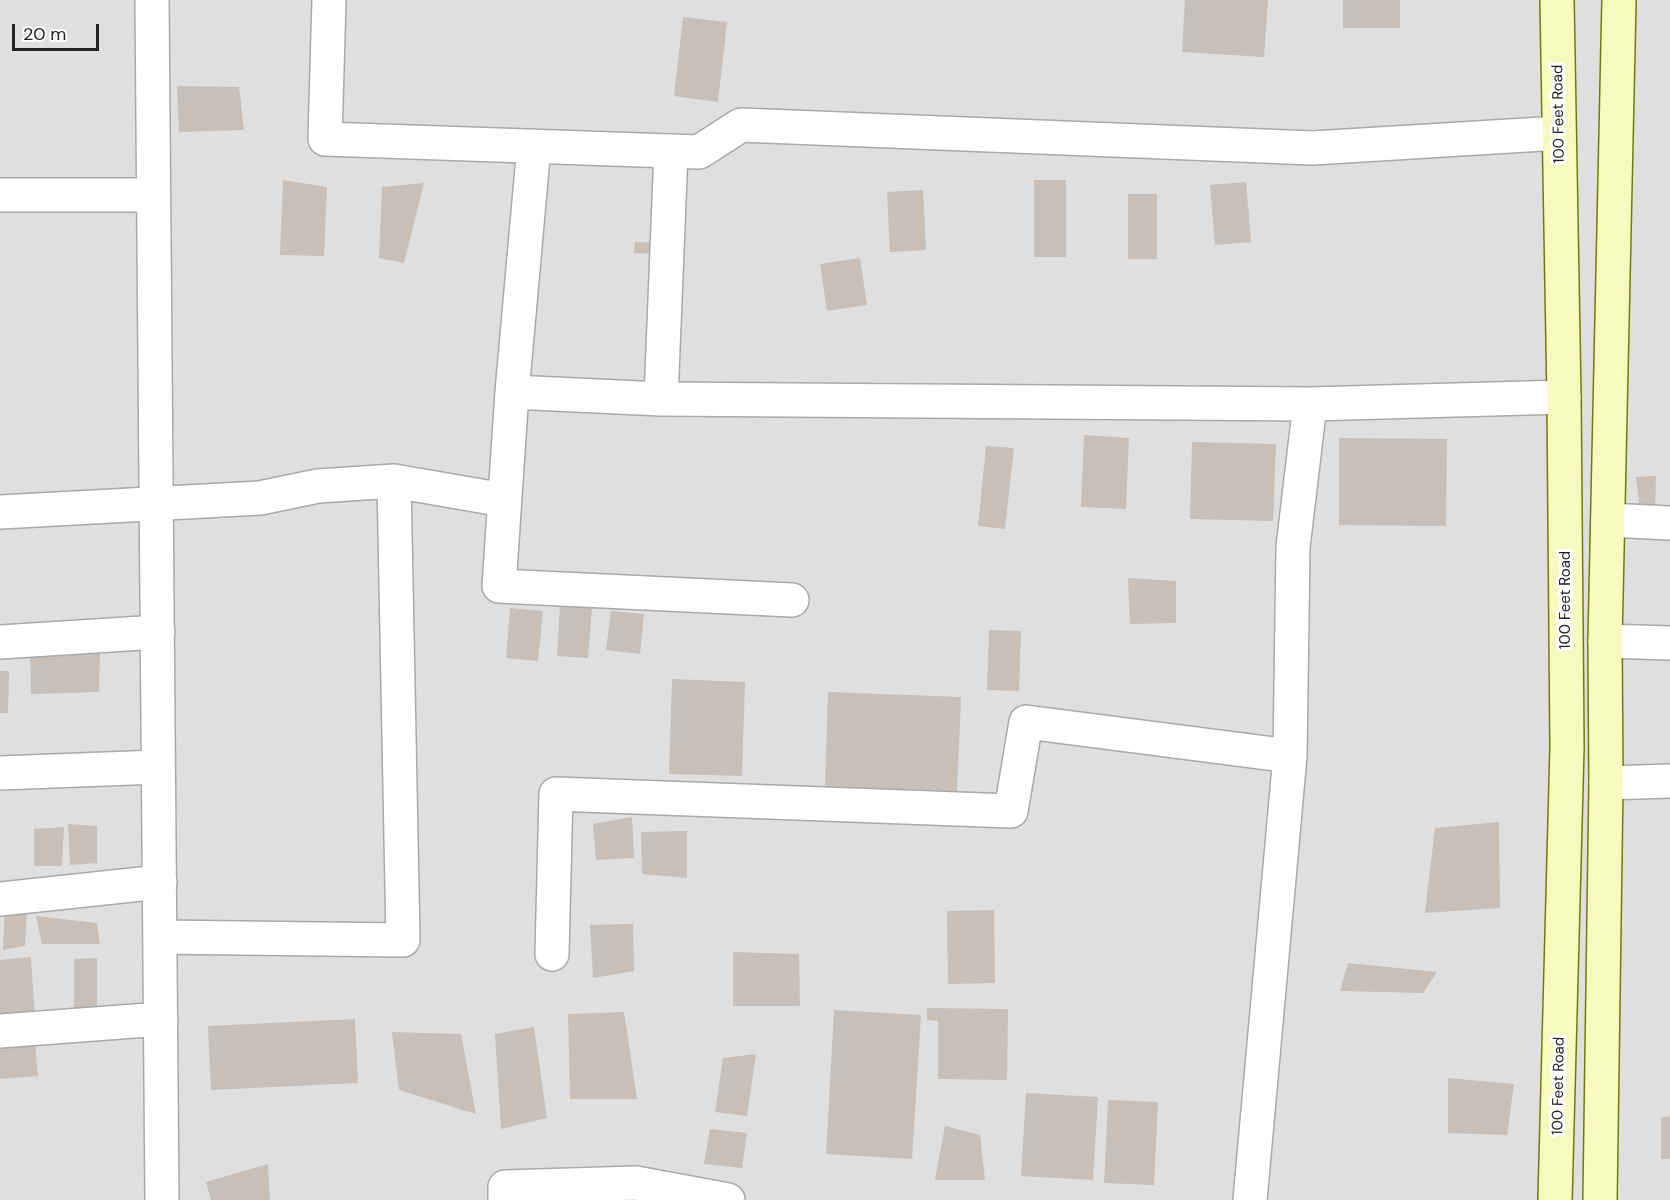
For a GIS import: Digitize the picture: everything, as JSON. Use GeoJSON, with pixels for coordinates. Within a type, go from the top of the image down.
{"type":"FeatureCollection","features":[{"type":"Feature","properties":{"kind":"main road","name":"100 Feet Road"},"geometry":{"type":"LineString","coordinates":[[1555,1200],[1567,747],[1557,0]]}},
{"type":"Feature","properties":{"kind":"main road"},"geometry":{"type":"LineString","coordinates":[[1600,1200],[1606,783],[1605,641],[1619,0]]}},
{"type":"Feature","properties":{"kind":"street"},"geometry":{"type":"LineString","coordinates":[[152,0],[162,1200]]}},
{"type":"Feature","properties":{"kind":"street"},"geometry":{"type":"LineString","coordinates":[[329,0],[325,139],[699,153],[741,125],[1313,148],[1559,133]]}},
{"type":"Feature","properties":{"kind":"street"},"geometry":{"type":"LineString","coordinates":[[534,146],[512,392],[499,586],[792,600]]}},
{"type":"Feature","properties":{"kind":"street"},"geometry":{"type":"LineString","coordinates":[[662,399],[671,151]]}},
{"type":"Feature","properties":{"kind":"street"},"geometry":{"type":"LineString","coordinates":[[0,195],[153,195]]}},
{"type":"Feature","properties":{"kind":"street"},"geometry":{"type":"LineString","coordinates":[[512,392],[662,399],[1310,404],[1564,397]]}},
{"type":"Feature","properties":{"kind":"street"},"geometry":{"type":"LineString","coordinates":[[1250,1200],[1290,756],[1293,547],[1310,404]]}},
{"type":"Feature","properties":{"kind":"street"},"geometry":{"type":"LineString","coordinates":[[0,512],[260,498],[318,486],[394,481],[504,500]]}},
{"type":"Feature","properties":{"kind":"street"},"geometry":{"type":"LineString","coordinates":[[160,937],[403,940],[394,481]]}},
{"type":"Feature","properties":{"kind":"street"},"geometry":{"type":"LineString","coordinates":[[1608,520],[1670,523]]}},
{"type":"Feature","properties":{"kind":"street"},"geometry":{"type":"LineString","coordinates":[[0,642],[158,632]]}},
{"type":"Feature","properties":{"kind":"street"},"geometry":{"type":"LineString","coordinates":[[1605,641],[1670,643]]}},
{"type":"Feature","properties":{"kind":"street"},"geometry":{"type":"LineString","coordinates":[[552,954],[556,794],[1011,811],[1026,722],[1290,756]]}},
{"type":"Feature","properties":{"kind":"street"},"geometry":{"type":"LineString","coordinates":[[0,773],[158,767]]}},
{"type":"Feature","properties":{"kind":"street"},"geometry":{"type":"LineString","coordinates":[[1606,783],[1670,781]]}},
{"type":"Feature","properties":{"kind":"street"},"geometry":{"type":"LineString","coordinates":[[0,899],[160,882]]}},
{"type":"Feature","properties":{"kind":"street"},"geometry":{"type":"LineString","coordinates":[[0,1031],[161,1019]]}},
{"type":"Feature","properties":{"kind":"street"},"geometry":{"type":"LineString","coordinates":[[505,1200],[505,1187],[636,1183],[728,1200]]}},
{"type":"Feature","properties":{"kind":"shaded area"},"geometry":{"type":"Polygon","coordinates":[[[0,0],[1670,0],[1670,1200],[0,1200],[0,0]]]}},
{"type":"Feature","properties":{"kind":"building"},"geometry":{"type":"Polygon","coordinates":[[[1185,0],[1268,0],[1264,57],[1182,52],[1185,0]]]}},
{"type":"Feature","properties":{"kind":"building"},"geometry":{"type":"Polygon","coordinates":[[[1343,0],[1400,0],[1400,28],[1343,28],[1343,0]]]}},
{"type":"Feature","properties":{"kind":"building"},"geometry":{"type":"Polygon","coordinates":[[[683,17],[727,22],[718,102],[674,96],[683,17]]]}},
{"type":"Feature","properties":{"kind":"building"},"geometry":{"type":"Polygon","coordinates":[[[177,86],[239,87],[244,130],[179,132],[177,86]]]}},
{"type":"Feature","properties":{"kind":"building"},"geometry":{"type":"Polygon","coordinates":[[[283,180],[327,187],[324,256],[280,255],[283,180]]]}},
{"type":"Feature","properties":{"kind":"building"},"geometry":{"type":"Polygon","coordinates":[[[1034,180],[1066,180],[1066,257],[1034,257],[1034,180]]]}},
{"type":"Feature","properties":{"kind":"building"},"geometry":{"type":"Polygon","coordinates":[[[1246,182],[1251,242],[1215,245],[1210,185],[1246,182]]]}},
{"type":"Feature","properties":{"kind":"building"},"geometry":{"type":"Polygon","coordinates":[[[424,183],[404,263],[379,258],[382,187],[424,183]]]}},
{"type":"Feature","properties":{"kind":"building"},"geometry":{"type":"Polygon","coordinates":[[[923,190],[926,250],[890,252],[887,192],[923,190]]]}},
{"type":"Feature","properties":{"kind":"building"},"geometry":{"type":"Polygon","coordinates":[[[1128,194],[1157,194],[1157,259],[1128,259],[1128,194]]]}},
{"type":"Feature","properties":{"kind":"building"},"geometry":{"type":"Polygon","coordinates":[[[635,242],[658,243],[658,254],[634,253],[635,242]]]}},
{"type":"Feature","properties":{"kind":"building"},"geometry":{"type":"Polygon","coordinates":[[[860,258],[867,305],[827,311],[820,264],[860,258]]]}},
{"type":"Feature","properties":{"kind":"building"},"geometry":{"type":"Polygon","coordinates":[[[1084,435],[1129,438],[1126,509],[1081,507],[1084,435]]]}},
{"type":"Feature","properties":{"kind":"building"},"geometry":{"type":"Polygon","coordinates":[[[1339,438],[1447,439],[1446,526],[1339,525],[1339,438]]]}},
{"type":"Feature","properties":{"kind":"building"},"geometry":{"type":"Polygon","coordinates":[[[1192,442],[1276,444],[1273,521],[1190,519],[1192,442]]]}},
{"type":"Feature","properties":{"kind":"building"},"geometry":{"type":"Polygon","coordinates":[[[986,446],[1014,448],[1005,529],[978,526],[986,446]]]}},
{"type":"Feature","properties":{"kind":"building"},"geometry":{"type":"Polygon","coordinates":[[[1656,476],[1655,512],[1640,512],[1636,477],[1656,476]]]}},
{"type":"Feature","properties":{"kind":"building"},"geometry":{"type":"Polygon","coordinates":[[[1128,578],[1176,581],[1176,623],[1130,624],[1128,578]]]}},
{"type":"Feature","properties":{"kind":"building"},"geometry":{"type":"Polygon","coordinates":[[[560,606],[592,608],[588,658],[557,656],[560,606]]]}},
{"type":"Feature","properties":{"kind":"building"},"geometry":{"type":"Polygon","coordinates":[[[510,608],[543,611],[538,661],[506,658],[510,608]]]}},
{"type":"Feature","properties":{"kind":"building"},"geometry":{"type":"Polygon","coordinates":[[[611,611],[644,614],[640,654],[606,650],[611,611]]]}},
{"type":"Feature","properties":{"kind":"building"},"geometry":{"type":"Polygon","coordinates":[[[989,630],[1021,631],[1019,691],[987,690],[989,630]]]}},
{"type":"Feature","properties":{"kind":"building"},"geometry":{"type":"Polygon","coordinates":[[[30,647],[100,647],[99,692],[31,694],[30,647]]]}},
{"type":"Feature","properties":{"kind":"building"},"geometry":{"type":"Polygon","coordinates":[[[0,671],[9,671],[8,713],[0,713],[0,671]]]}},
{"type":"Feature","properties":{"kind":"building"},"geometry":{"type":"Polygon","coordinates":[[[672,679],[745,682],[742,776],[669,774],[672,679]]]}},
{"type":"Feature","properties":{"kind":"building"},"geometry":{"type":"Polygon","coordinates":[[[828,692],[961,697],[957,791],[825,787],[828,692]]]}},
{"type":"Feature","properties":{"kind":"building"},"geometry":{"type":"Polygon","coordinates":[[[632,817],[634,858],[596,860],[593,824],[632,817]]]}},
{"type":"Feature","properties":{"kind":"building"},"geometry":{"type":"Polygon","coordinates":[[[1499,822],[1500,908],[1425,913],[1435,828],[1499,822]]]}},
{"type":"Feature","properties":{"kind":"building"},"geometry":{"type":"Polygon","coordinates":[[[68,824],[97,826],[97,863],[70,865],[68,824]]]}},
{"type":"Feature","properties":{"kind":"building"},"geometry":{"type":"Polygon","coordinates":[[[64,827],[62,866],[34,866],[34,829],[64,827]]]}},
{"type":"Feature","properties":{"kind":"building"},"geometry":{"type":"Polygon","coordinates":[[[687,831],[687,878],[642,874],[641,832],[687,831]]]}},
{"type":"Feature","properties":{"kind":"building"},"geometry":{"type":"Polygon","coordinates":[[[5,907],[27,910],[25,946],[3,950],[5,907]]]}},
{"type":"Feature","properties":{"kind":"building"},"geometry":{"type":"Polygon","coordinates":[[[994,910],[995,983],[948,984],[947,911],[994,910]]]}},
{"type":"Feature","properties":{"kind":"building"},"geometry":{"type":"Polygon","coordinates":[[[36,916],[97,923],[100,944],[42,944],[36,916]]]}},
{"type":"Feature","properties":{"kind":"building"},"geometry":{"type":"Polygon","coordinates":[[[633,924],[634,971],[593,978],[590,925],[633,924]]]}},
{"type":"Feature","properties":{"kind":"building"},"geometry":{"type":"Polygon","coordinates":[[[733,952],[799,954],[800,1006],[733,1006],[733,952]]]}},
{"type":"Feature","properties":{"kind":"building"},"geometry":{"type":"Polygon","coordinates":[[[31,957],[35,1019],[0,1022],[0,960],[31,957]]]}},
{"type":"Feature","properties":{"kind":"building"},"geometry":{"type":"Polygon","coordinates":[[[97,958],[97,1011],[74,1009],[74,959],[97,958]]]}},
{"type":"Feature","properties":{"kind":"building"},"geometry":{"type":"Polygon","coordinates":[[[1348,963],[1437,972],[1423,993],[1340,991],[1348,963]]]}},
{"type":"Feature","properties":{"kind":"building"},"geometry":{"type":"Polygon","coordinates":[[[927,1008],[1008,1009],[1007,1080],[938,1079],[938,1021],[927,1020],[927,1008]]]}},
{"type":"Feature","properties":{"kind":"building"},"geometry":{"type":"Polygon","coordinates":[[[834,1010],[921,1015],[912,1159],[826,1154],[834,1010]]]}},
{"type":"Feature","properties":{"kind":"building"},"geometry":{"type":"Polygon","coordinates":[[[624,1012],[637,1099],[570,1099],[568,1014],[624,1012]]]}},
{"type":"Feature","properties":{"kind":"building"},"geometry":{"type":"Polygon","coordinates":[[[355,1019],[358,1083],[211,1090],[208,1026],[355,1019]]]}},
{"type":"Feature","properties":{"kind":"building"},"geometry":{"type":"Polygon","coordinates":[[[534,1027],[547,1118],[501,1129],[495,1034],[534,1027]]]}},
{"type":"Feature","properties":{"kind":"building"},"geometry":{"type":"Polygon","coordinates":[[[392,1032],[461,1034],[476,1114],[399,1090],[392,1032]]]}},
{"type":"Feature","properties":{"kind":"building"},"geometry":{"type":"Polygon","coordinates":[[[34,1034],[38,1076],[0,1079],[0,1037],[34,1034]]]}},
{"type":"Feature","properties":{"kind":"building"},"geometry":{"type":"Polygon","coordinates":[[[756,1054],[747,1116],[715,1112],[723,1058],[756,1054]]]}},
{"type":"Feature","properties":{"kind":"building"},"geometry":{"type":"Polygon","coordinates":[[[1448,1078],[1514,1084],[1507,1135],[1448,1133],[1448,1078]]]}},
{"type":"Feature","properties":{"kind":"building"},"geometry":{"type":"Polygon","coordinates":[[[1026,1093],[1098,1097],[1093,1180],[1021,1176],[1026,1093]]]}},
{"type":"Feature","properties":{"kind":"building"},"geometry":{"type":"Polygon","coordinates":[[[1108,1100],[1158,1102],[1154,1185],[1104,1183],[1108,1100]]]}},
{"type":"Feature","properties":{"kind":"building"},"geometry":{"type":"Polygon","coordinates":[[[1670,1116],[1670,1159],[1661,1159],[1661,1118],[1670,1116]]]}},
{"type":"Feature","properties":{"kind":"building"},"geometry":{"type":"Polygon","coordinates":[[[945,1126],[980,1135],[985,1180],[935,1180],[945,1126]]]}},
{"type":"Feature","properties":{"kind":"building"},"geometry":{"type":"Polygon","coordinates":[[[710,1129],[747,1133],[742,1168],[704,1164],[710,1129]]]}},
{"type":"Feature","properties":{"kind":"building"},"geometry":{"type":"Polygon","coordinates":[[[268,1164],[270,1200],[211,1200],[206,1182],[268,1164]]]}}]}
